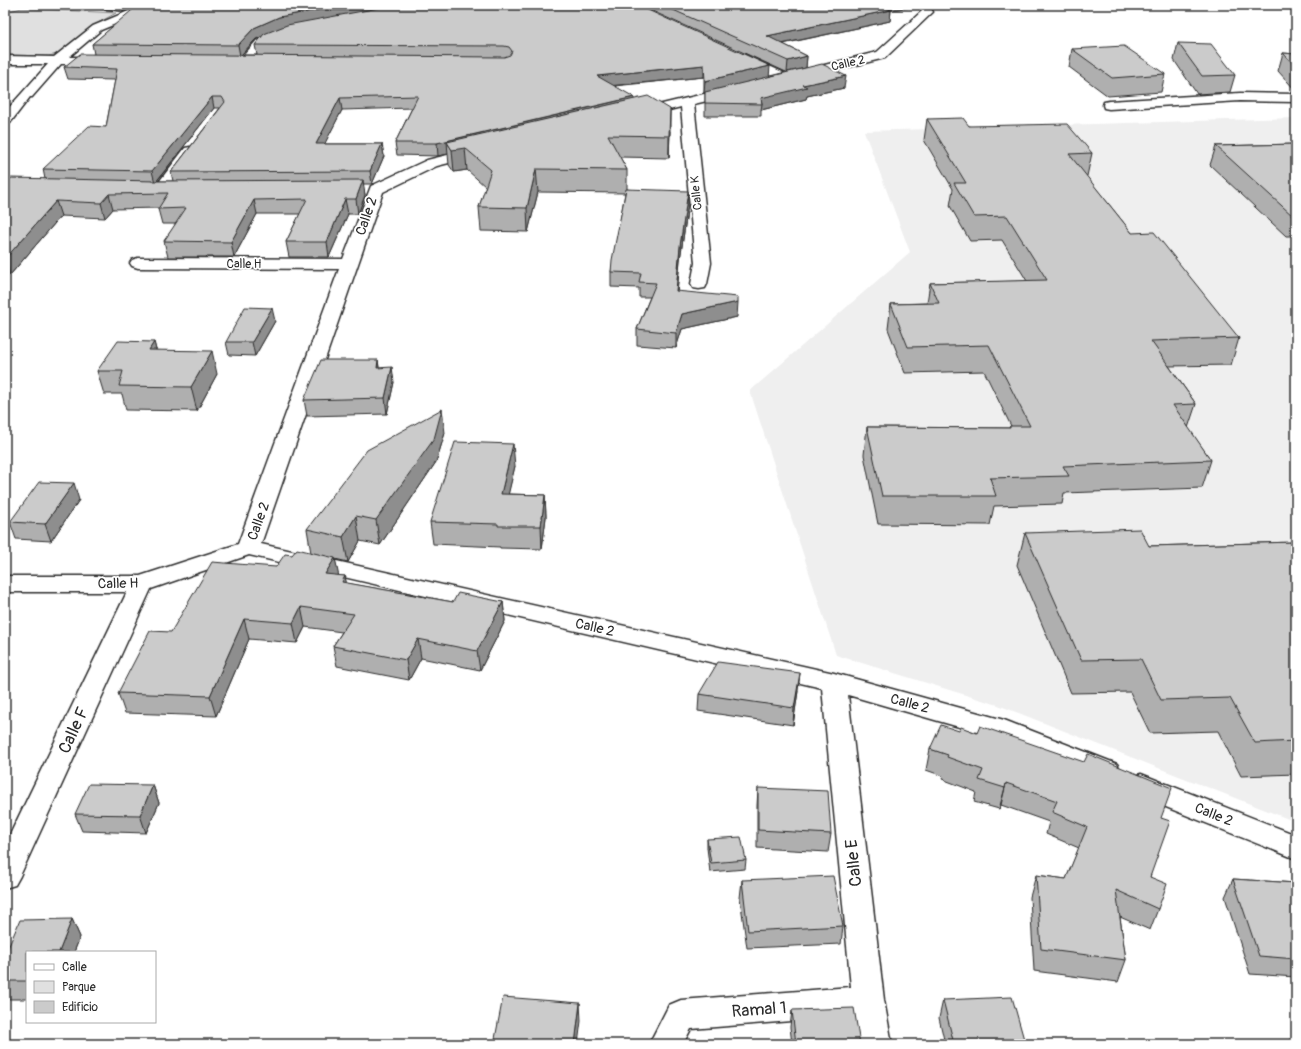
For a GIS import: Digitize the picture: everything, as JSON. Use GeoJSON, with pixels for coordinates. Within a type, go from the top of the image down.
{"type":"FeatureCollection","features":[{"type":"Feature","properties":{"kind":"street"},"geometry":{"type":"LineString","coordinates":[[5,120],[58,60],[97,28],[152,5]]}},
{"type":"Feature","properties":{"kind":"street","name":"Calle 2"},"geometry":{"type":"LineString","coordinates":[[763,84],[881,55],[928,12],[924,5]]}},
{"type":"Feature","properties":{"kind":"street"},"geometry":{"type":"LineString","coordinates":[[244,62],[261,42],[292,30]]}},
{"type":"Feature","properties":{"kind":"street"},"geometry":{"type":"LineString","coordinates":[[735,55],[785,78]]}},
{"type":"Feature","properties":{"kind":"street"},"geometry":{"type":"LineString","coordinates":[[5,60],[112,61]]}},
{"type":"Feature","properties":{"kind":"street"},"geometry":{"type":"LineString","coordinates":[[229,62],[259,62]]}},
{"type":"Feature","properties":{"kind":"street"},"geometry":{"type":"LineString","coordinates":[[626,117],[748,88]]}},
{"type":"Feature","properties":{"kind":"street"},"geometry":{"type":"LineString","coordinates":[[1109,105],[1240,97],[1296,98]]}},
{"type":"Feature","properties":{"kind":"street","name":"Calle K"},"geometry":{"type":"LineString","coordinates":[[687,103],[703,263],[699,284]]}},
{"type":"Feature","properties":{"kind":"street"},"geometry":{"type":"LineString","coordinates":[[160,190],[196,142]]}},
{"type":"Feature","properties":{"kind":"street","name":"Calle 2"},"geometry":{"type":"LineString","coordinates":[[360,189],[376,189],[432,162],[491,148]]}},
{"type":"Feature","properties":{"kind":"street","name":"Calle 2"},"geometry":{"type":"LineString","coordinates":[[376,189],[248,548],[834,682],[995,726],[1296,847]]}},
{"type":"Feature","properties":{"kind":"street"},"geometry":{"type":"LineString","coordinates":[[145,190],[176,190]]}},
{"type":"Feature","properties":{"kind":"street","name":"Calle H"},"geometry":{"type":"LineString","coordinates":[[138,263],[349,264]]}},
{"type":"Feature","properties":{"kind":"street","name":"Calle H"},"geometry":{"type":"LineString","coordinates":[[5,584],[142,584],[248,548]]}},
{"type":"Feature","properties":{"kind":"street","name":"Calle F"},"geometry":{"type":"LineString","coordinates":[[5,876],[142,584]]}},
{"type":"Feature","properties":{"kind":"street","name":"Calle E"},"geometry":{"type":"LineString","coordinates":[[834,682],[868,1000],[875,1044]]}},
{"type":"Feature","properties":{"kind":"street","name":"Ramal 1"},"geometry":{"type":"LineString","coordinates":[[666,1044],[681,1015],[868,1000]]}},
{"type":"Feature","properties":{"kind":"shaded area"},"geometry":{"type":"Polygon","coordinates":[[[1296,118],[1296,822],[998,705],[836,655],[750,391],[910,252],[864,131],[1296,118]]]}},
{"type":"Feature","properties":{"kind":"green space"},"geometry":{"type":"Polygon","coordinates":[[[22,8],[116,13],[98,23],[61,53],[49,56],[5,55],[5,12],[22,8]]]}},
{"type":"Feature","properties":{"kind":"building"},"geometry":{"type":"Polygon","coordinates":[[[138,5],[344,5],[279,17],[254,28],[238,45],[92,44],[138,5]]]}},
{"type":"Feature","properties":{"kind":"building"},"geometry":{"type":"Polygon","coordinates":[[[395,5],[637,5],[770,66],[705,81],[704,65],[597,76],[634,97],[437,143],[395,143],[418,96],[340,98],[316,144],[382,144],[370,171],[171,172],[225,102],[222,97],[212,97],[152,171],[43,169],[89,126],[106,127],[117,69],[64,67],[80,54],[504,57],[510,55],[512,51],[509,47],[504,46],[255,45],[264,34],[287,25],[395,5]]]}},
{"type":"Feature","properties":{"kind":"building"},"geometry":{"type":"Polygon","coordinates":[[[662,5],[878,5],[891,10],[767,36],[807,56],[788,61],[662,5]]]}},
{"type":"Feature","properties":{"kind":"building"},"geometry":{"type":"Polygon","coordinates":[[[1178,43],[1211,44],[1235,75],[1202,76],[1178,43]]]}},
{"type":"Feature","properties":{"kind":"building"},"geometry":{"type":"Polygon","coordinates":[[[1124,46],[1165,74],[1112,78],[1072,49],[1124,46]]]}},
{"type":"Feature","properties":{"kind":"building"},"geometry":{"type":"Polygon","coordinates":[[[1283,53],[1296,54],[1296,67],[1283,53]]]}},
{"type":"Feature","properties":{"kind":"building"},"geometry":{"type":"Polygon","coordinates":[[[822,64],[846,76],[803,85],[807,87],[761,98],[762,104],[705,103],[705,92],[822,64]]]}},
{"type":"Feature","properties":{"kind":"building"},"geometry":{"type":"Polygon","coordinates":[[[648,96],[670,109],[669,136],[608,135],[627,170],[536,169],[527,208],[479,207],[491,170],[465,148],[452,150],[447,142],[648,96]]]}},
{"type":"Feature","properties":{"kind":"building"},"geometry":{"type":"Polygon","coordinates":[[[963,118],[969,126],[1067,124],[1092,153],[1069,154],[1132,233],[1154,232],[1239,338],[1151,341],[1196,404],[1173,405],[1211,460],[1063,466],[1069,476],[990,478],[996,496],[882,496],[867,427],[1010,428],[1010,426],[1030,426],[989,345],[908,347],[891,304],[939,303],[930,283],[1047,280],[1007,216],[974,217],[954,183],[966,183],[927,119],[963,118]]]}},
{"type":"Feature","properties":{"kind":"building"},"geometry":{"type":"Polygon","coordinates":[[[1296,144],[1296,216],[1293,216],[1216,146],[1296,144]]]}},
{"type":"Feature","properties":{"kind":"building"},"geometry":{"type":"Polygon","coordinates":[[[11,178],[156,181],[363,180],[356,199],[345,199],[327,242],[286,242],[307,199],[254,200],[231,242],[164,241],[186,208],[158,209],[168,193],[109,194],[101,203],[56,201],[5,259],[5,184],[11,178]]]}},
{"type":"Feature","properties":{"kind":"building"},"geometry":{"type":"Polygon","coordinates":[[[626,189],[688,191],[680,246],[676,291],[738,297],[738,302],[682,314],[676,333],[637,329],[656,283],[639,282],[641,273],[611,272],[626,189]]]}},
{"type":"Feature","properties":{"kind":"building"},"geometry":{"type":"Polygon","coordinates":[[[245,307],[272,308],[252,342],[226,342],[245,307]]]}},
{"type":"Feature","properties":{"kind":"building"},"geometry":{"type":"Polygon","coordinates":[[[118,341],[154,342],[149,350],[212,351],[191,387],[119,386],[123,371],[97,371],[118,341]]]}},
{"type":"Feature","properties":{"kind":"building"},"geometry":{"type":"Polygon","coordinates":[[[321,360],[378,360],[377,368],[392,367],[385,398],[304,400],[321,360]]]}},
{"type":"Feature","properties":{"kind":"building"},"geometry":{"type":"Polygon","coordinates":[[[442,409],[434,439],[376,520],[356,516],[343,537],[307,529],[367,450],[442,409]]]}},
{"type":"Feature","properties":{"kind":"building"},"geometry":{"type":"Polygon","coordinates":[[[455,442],[513,444],[501,494],[545,495],[541,526],[498,526],[498,524],[430,522],[455,442]]]}},
{"type":"Feature","properties":{"kind":"building"},"geometry":{"type":"Polygon","coordinates":[[[39,482],[74,483],[45,524],[10,522],[39,482]]]}},
{"type":"Feature","properties":{"kind":"building"},"geometry":{"type":"Polygon","coordinates":[[[1140,529],[1149,546],[1296,542],[1296,741],[1255,743],[1230,698],[1161,700],[1141,659],[1081,660],[1025,533],[1140,529]]]}},
{"type":"Feature","properties":{"kind":"building"},"geometry":{"type":"Polygon","coordinates":[[[297,549],[335,558],[325,574],[345,576],[342,582],[453,602],[458,593],[503,602],[477,651],[418,639],[406,660],[333,646],[354,614],[301,607],[293,623],[244,619],[210,696],[118,693],[150,631],[171,632],[212,562],[276,567],[285,554],[292,555],[297,549]]]}},
{"type":"Feature","properties":{"kind":"building"},"geometry":{"type":"Polygon","coordinates":[[[718,662],[800,673],[794,708],[699,694],[718,662]]]}},
{"type":"Feature","properties":{"kind":"building"},"geometry":{"type":"Polygon","coordinates":[[[941,725],[959,731],[961,727],[977,733],[980,726],[1084,762],[1088,754],[1172,788],[1161,818],[1170,821],[1150,877],[1167,884],[1158,909],[1116,890],[1126,960],[1041,949],[1036,875],[1066,879],[1087,827],[1052,812],[1057,801],[1006,783],[1005,788],[979,780],[983,770],[930,749],[941,725]]]}},
{"type":"Feature","properties":{"kind":"building"},"geometry":{"type":"Polygon","coordinates":[[[89,784],[153,785],[140,815],[75,814],[89,784]]]}},
{"type":"Feature","properties":{"kind":"building"},"geometry":{"type":"Polygon","coordinates":[[[758,788],[828,791],[831,834],[758,830],[758,788]]]}},
{"type":"Feature","properties":{"kind":"building"},"geometry":{"type":"Polygon","coordinates":[[[741,837],[746,860],[711,863],[707,839],[741,837]]]}},
{"type":"Feature","properties":{"kind":"building"},"geometry":{"type":"Polygon","coordinates":[[[833,876],[843,926],[748,931],[742,880],[833,876]]]}},
{"type":"Feature","properties":{"kind":"building"},"geometry":{"type":"Polygon","coordinates":[[[1233,879],[1296,883],[1296,959],[1259,956],[1233,879]]]}},
{"type":"Feature","properties":{"kind":"building"},"geometry":{"type":"Polygon","coordinates":[[[72,919],[59,951],[26,951],[26,981],[5,981],[5,955],[20,920],[72,919]]]}},
{"type":"Feature","properties":{"kind":"building"},"geometry":{"type":"Polygon","coordinates":[[[503,997],[580,1003],[575,1044],[494,1044],[503,997]]]}},
{"type":"Feature","properties":{"kind":"building"},"geometry":{"type":"Polygon","coordinates":[[[1012,997],[1025,1043],[954,1044],[943,1000],[1012,997]]]}},
{"type":"Feature","properties":{"kind":"building"},"geometry":{"type":"Polygon","coordinates":[[[854,1008],[860,1044],[796,1044],[792,1010],[854,1008]]]}}]}
